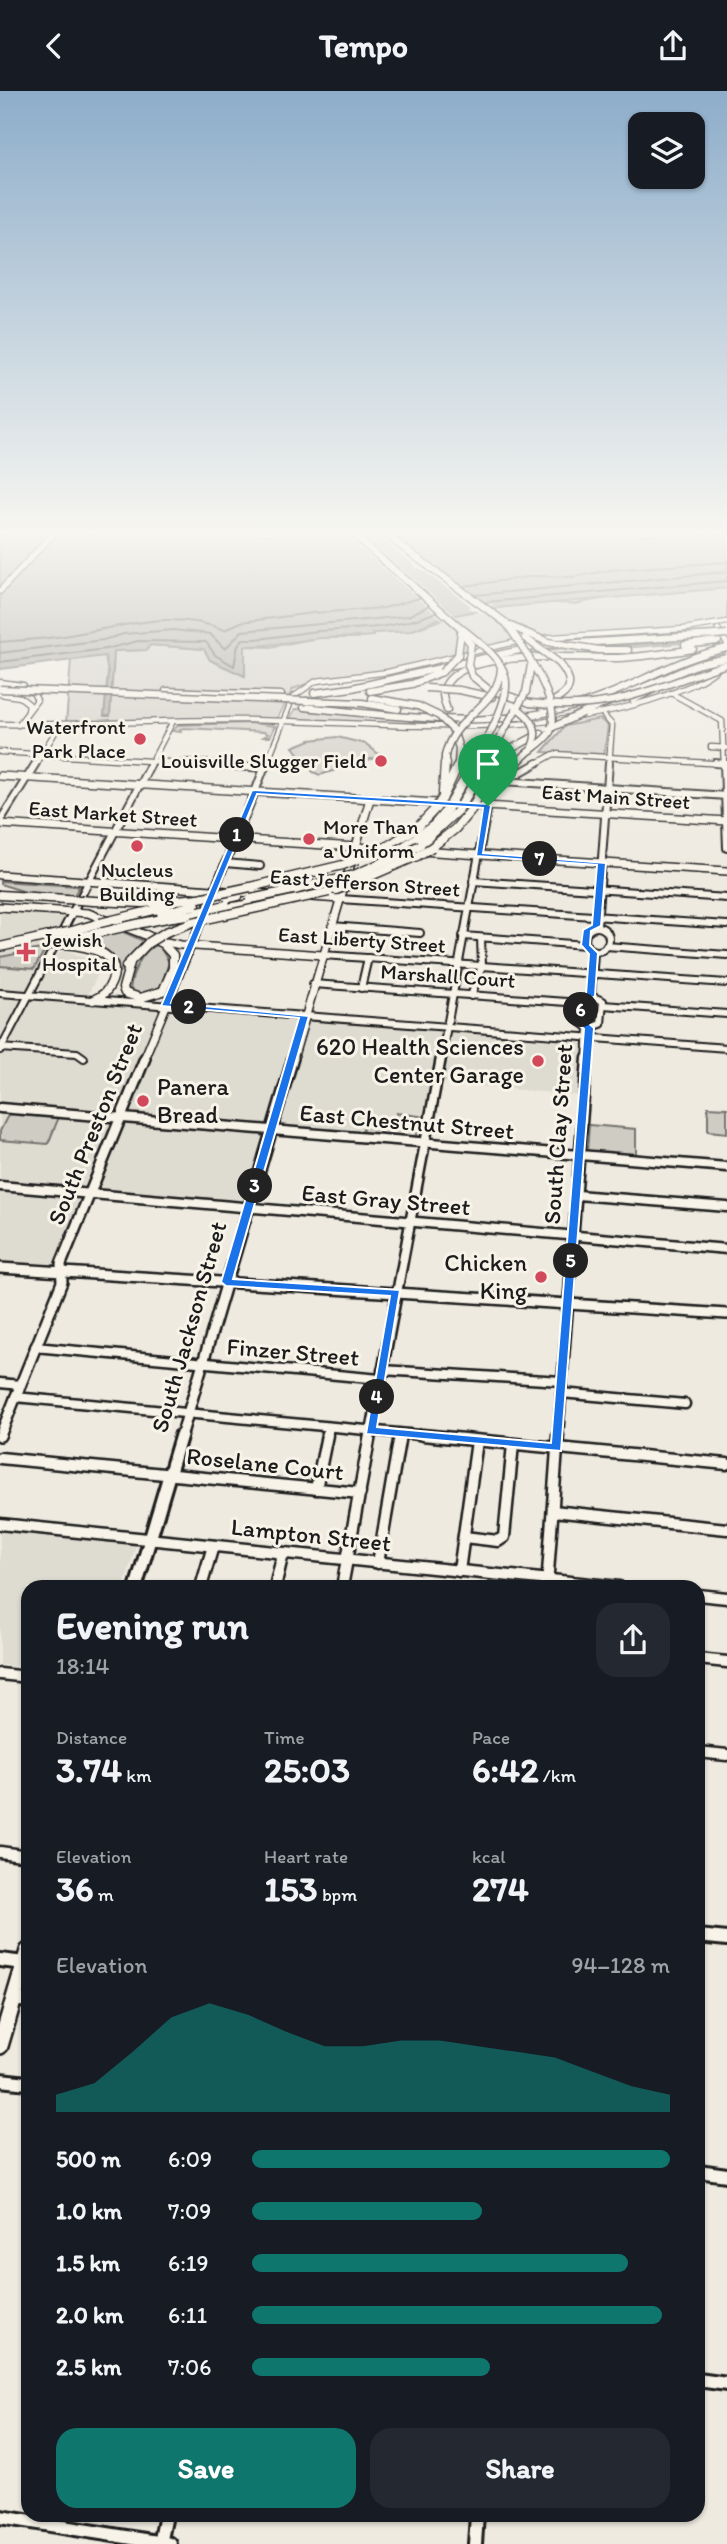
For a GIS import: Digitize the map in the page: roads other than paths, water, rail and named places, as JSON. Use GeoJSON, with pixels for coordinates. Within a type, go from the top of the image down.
{"type":"FeatureCollection","features":[{"type":"Feature","properties":{"kind":"highway"},"geometry":{"type":"LineString","coordinates":[[326,697],[403,685],[442,672],[456,659],[460,649]]}},
{"type":"Feature","properties":{"kind":"highway"},"geometry":{"type":"LineString","coordinates":[[469,649],[468,666],[472,676],[488,689],[530,703],[580,708],[633,700],[722,649]]}},
{"type":"Feature","properties":{"kind":"highway"},"geometry":{"type":"LineString","coordinates":[[0,954],[66,938],[124,919],[196,910],[337,881],[406,845],[427,831],[448,809],[487,739],[508,694],[507,676],[498,659],[486,649]]}},
{"type":"Feature","properties":{"kind":"highway"},"geometry":{"type":"LineString","coordinates":[[315,695],[522,649]]}},
{"type":"Feature","properties":{"kind":"highway"},"geometry":{"type":"LineString","coordinates":[[355,873],[392,867],[432,847],[455,829],[547,735],[553,721],[526,649]]}},
{"type":"Feature","properties":{"kind":"highway"},"geometry":{"type":"LineString","coordinates":[[0,688],[305,706],[362,703],[454,716],[520,712],[552,703],[568,691],[569,675],[559,663],[541,649]]}},
{"type":"Feature","properties":{"kind":"highway"},"geometry":{"type":"LineString","coordinates":[[453,730],[441,692],[450,679],[471,666],[546,649]]}},
{"type":"Feature","properties":{"kind":"highway"},"geometry":{"type":"LineString","coordinates":[[596,649],[679,649]]}},
{"type":"Feature","properties":{"kind":"highway"},"geometry":{"type":"LineString","coordinates":[[446,709],[443,693],[451,680],[466,671],[495,661],[544,656],[615,658],[708,649]]}},
{"type":"Feature","properties":{"kind":"highway"},"geometry":{"type":"LineString","coordinates":[[0,688],[174,696],[456,718],[541,714],[592,700],[667,664],[719,649]]}},
{"type":"Feature","properties":{"kind":"highway"},"geometry":{"type":"LineString","coordinates":[[471,810],[495,765],[511,749],[670,668],[720,649]]}},
{"type":"Feature","properties":{"kind":"highway"},"geometry":{"type":"LineString","coordinates":[[633,700],[721,649]]}},
{"type":"Feature","properties":{"kind":"highway"},"geometry":{"type":"LineString","coordinates":[[225,904],[273,900],[312,891],[402,855],[446,825],[459,809],[528,686],[532,669],[528,652]]}},
{"type":"Feature","properties":{"kind":"highway"},"geometry":{"type":"LineString","coordinates":[[442,799],[447,738],[459,722],[498,687],[502,672],[498,659]]}},
{"type":"Feature","properties":{"kind":"highway"},"geometry":{"type":"LineString","coordinates":[[604,703],[698,664]]}},
{"type":"Feature","properties":{"kind":"highway"},"geometry":{"type":"LineString","coordinates":[[0,688],[326,697],[426,688],[459,690],[490,696],[526,714],[536,728],[535,741],[526,754]]}},
{"type":"Feature","properties":{"kind":"highway"},"geometry":{"type":"LineString","coordinates":[[305,706],[371,698],[418,706],[442,718],[458,738],[460,762],[436,808],[418,827],[374,853],[355,873]]}},
{"type":"Feature","properties":{"kind":"highway"},"geometry":{"type":"LineString","coordinates":[[142,1004],[120,995],[117,987],[147,939],[166,932],[196,910],[250,887],[337,881]]}},
{"type":"Feature","properties":{"kind":"highway"},"geometry":{"type":"LineString","coordinates":[[225,904],[238,896],[271,889],[337,881]]}},
{"type":"Feature","properties":{"kind":"highway"},"geometry":{"type":"LineString","coordinates":[[0,947],[115,929],[337,881]]}},
{"type":"Feature","properties":{"kind":"highway"},"geometry":{"type":"LineString","coordinates":[[0,886],[33,896]]}},
{"type":"Feature","properties":{"kind":"highway"},"geometry":{"type":"LineString","coordinates":[[0,894],[150,903],[196,910]]}},
{"type":"Feature","properties":{"kind":"highway"},"geometry":{"type":"LineString","coordinates":[[66,938],[96,949],[107,955],[115,964],[115,974],[106,994],[93,1000]]}},
{"type":"Feature","properties":{"kind":"highway"},"geometry":{"type":"LineString","coordinates":[[130,963],[123,988],[125,993],[140,998],[163,991],[173,968],[173,955],[163,944],[147,939]]}},
{"type":"Feature","properties":{"kind":"highway"},"geometry":{"type":"LineString","coordinates":[[129,1000],[154,1000],[174,987]]}},
{"type":"Feature","properties":{"kind":"main road","name":"East Main Street"},"geometry":{"type":"LineString","coordinates":[[0,776],[726,821]]}},
{"type":"Feature","properties":{"kind":"main road","name":"South Preston Street"},"geometry":{"type":"LineString","coordinates":[[0,1436],[62,1282],[61,1263],[88,1194],[255,792]]}},
{"type":"Feature","properties":{"kind":"main road","name":"South Jackson Street"},"geometry":{"type":"LineString","coordinates":[[138,1580],[370,799]]}},
{"type":"Feature","properties":{"kind":"main road","name":"East Market Street"},"geometry":{"type":"LineString","coordinates":[[0,822],[727,871]]}},
{"type":"Feature","properties":{"kind":"main road","name":"East Jefferson Street"},"geometry":{"type":"LineString","coordinates":[[0,875],[340,899]]}},
{"type":"Feature","properties":{"kind":"main road","name":"East Liberty Street"},"geometry":{"type":"LineString","coordinates":[[0,907],[96,915],[147,939],[323,955]]}},
{"type":"Feature","properties":{"kind":"main road"},"geometry":{"type":"LineString","coordinates":[[0,1268],[727,1314]]}},
{"type":"Feature","properties":{"kind":"main road"},"geometry":{"type":"LineString","coordinates":[[0,2046],[21,2000]]}},
{"type":"Feature","properties":{"kind":"street"},"geometry":{"type":"LineString","coordinates":[[255,792],[297,691],[316,681],[388,672],[480,649]]}},
{"type":"Feature","properties":{"kind":"street"},"geometry":{"type":"LineString","coordinates":[[0,724],[59,726],[283,722],[391,727],[556,725],[604,716],[708,677],[723,649]]}},
{"type":"Feature","properties":{"kind":"street"},"geometry":{"type":"LineString","coordinates":[[0,688],[27,702],[28,711]]}},
{"type":"Feature","properties":{"kind":"street"},"geometry":{"type":"LineString","coordinates":[[12,695],[26,688],[37,700],[18,725]]}},
{"type":"Feature","properties":{"kind":"street"},"geometry":{"type":"LineString","coordinates":[[671,693],[720,719],[724,725],[727,848]]}},
{"type":"Feature","properties":{"kind":"street"},"geometry":{"type":"LineString","coordinates":[[597,926],[612,725],[604,716]]}},
{"type":"Feature","properties":{"kind":"street"},"geometry":{"type":"LineString","coordinates":[[84,1058],[77,1053],[0,1049],[173,723]]}},
{"type":"Feature","properties":{"kind":"street"},"geometry":{"type":"LineString","coordinates":[[0,822],[59,726]]}},
{"type":"Feature","properties":{"kind":"street"},"geometry":{"type":"LineString","coordinates":[[711,747],[725,748]]}},
{"type":"Feature","properties":{"kind":"street"},"geometry":{"type":"LineString","coordinates":[[0,752],[265,768]]}},
{"type":"Feature","properties":{"kind":"street"},"geometry":{"type":"LineString","coordinates":[[343,1580],[491,789],[554,754],[726,764]]}},
{"type":"Feature","properties":{"kind":"street"},"geometry":{"type":"LineString","coordinates":[[503,781],[726,796]]}},
{"type":"Feature","properties":{"kind":"street"},"geometry":{"type":"LineString","coordinates":[[225,863],[260,866]]}},
{"type":"Feature","properties":{"kind":"street"},"geometry":{"type":"LineString","coordinates":[[727,871],[727,876]]}},
{"type":"Feature","properties":{"kind":"street"},"geometry":{"type":"LineString","coordinates":[[473,881],[727,898]]}},
{"type":"Feature","properties":{"kind":"street","name":"East Jefferson Street"},"geometry":{"type":"LineString","coordinates":[[340,899],[727,925]]}},
{"type":"Feature","properties":{"kind":"street"},"geometry":{"type":"LineString","coordinates":[[332,926],[420,933]]}},
{"type":"Feature","properties":{"kind":"street"},"geometry":{"type":"LineString","coordinates":[[597,926],[607,932],[606,946],[603,951],[594,953],[587,950],[587,930],[597,926]]}},
{"type":"Feature","properties":{"kind":"street"},"geometry":{"type":"LineString","coordinates":[[463,936],[586,945]]}},
{"type":"Feature","properties":{"kind":"street"},"geometry":{"type":"LineString","coordinates":[[471,996],[482,966],[481,937]]}},
{"type":"Feature","properties":{"kind":"street"},"geometry":{"type":"LineString","coordinates":[[606,946],[727,955]]}},
{"type":"Feature","properties":{"kind":"street"},"geometry":{"type":"LineString","coordinates":[[591,996],[594,953]]}},
{"type":"Feature","properties":{"kind":"street","name":"East Liberty Street"},"geometry":{"type":"LineString","coordinates":[[323,955],[727,983]]}},
{"type":"Feature","properties":{"kind":"street"},"geometry":{"type":"LineString","coordinates":[[361,988],[368,958]]}},
{"type":"Feature","properties":{"kind":"street","name":"Marshall Court"},"geometry":{"type":"LineString","coordinates":[[313,984],[581,1003]]}},
{"type":"Feature","properties":{"kind":"street"},"geometry":{"type":"LineString","coordinates":[[0,993],[727,1048]]}},
{"type":"Feature","properties":{"kind":"street"},"geometry":{"type":"LineString","coordinates":[[589,1028],[580,1021],[581,1003],[583,998],[591,996],[603,1001],[603,1005],[727,1014]]}},
{"type":"Feature","properties":{"kind":"street","name":"South Clay Street"},"geometry":{"type":"LineString","coordinates":[[547,1580],[588,1038],[589,1028],[601,1024],[603,1005]]}},
{"type":"Feature","properties":{"kind":"street","name":"East Chestnut Street"},"geometry":{"type":"LineString","coordinates":[[0,1108],[727,1167]]}},
{"type":"Feature","properties":{"kind":"street","name":"East Gray Street"},"geometry":{"type":"LineString","coordinates":[[0,1186],[727,1249]]}},
{"type":"Feature","properties":{"kind":"street"},"geometry":{"type":"LineString","coordinates":[[577,1195],[727,1207]]}},
{"type":"Feature","properties":{"kind":"street","name":"Finzer Street"},"geometry":{"type":"LineString","coordinates":[[35,1347],[202,1363],[562,1381]]}},
{"type":"Feature","properties":{"kind":"street"},"geometry":{"type":"LineString","coordinates":[[0,1383],[20,1385]]}},
{"type":"Feature","properties":{"kind":"street"},"geometry":{"type":"LineString","coordinates":[[561,1393],[685,1404]]}},
{"type":"Feature","properties":{"kind":"street"},"geometry":{"type":"LineString","coordinates":[[15,1397],[727,1464]]}},
{"type":"Feature","properties":{"kind":"street"},"geometry":{"type":"LineString","coordinates":[[316,1489],[329,1427]]}},
{"type":"Feature","properties":{"kind":"street"},"geometry":{"type":"LineString","coordinates":[[378,1563],[400,1433]]}},
{"type":"Feature","properties":{"kind":"street"},"geometry":{"type":"LineString","coordinates":[[459,1571],[477,1441]]}},
{"type":"Feature","properties":{"kind":"street"},"geometry":{"type":"LineString","coordinates":[[464,1537],[498,1541],[504,1537],[513,1444]]}},
{"type":"Feature","properties":{"kind":"street","name":"Roselane Court"},"geometry":{"type":"LineString","coordinates":[[0,1458],[360,1493]]}},
{"type":"Feature","properties":{"kind":"street"},"geometry":{"type":"LineString","coordinates":[[553,1511],[727,1529]]}},
{"type":"Feature","properties":{"kind":"street","name":"Lampton Street"},"geometry":{"type":"LineString","coordinates":[[0,1524],[459,1571],[520,1580]]}},
{"type":"Feature","properties":{"kind":"street"},"geometry":{"type":"LineString","coordinates":[[203,1580],[213,1546]]}},
{"type":"Feature","properties":{"kind":"street"},"geometry":{"type":"LineString","coordinates":[[277,1580],[283,1553]]}},
{"type":"Feature","properties":{"kind":"street"},"geometry":{"type":"LineString","coordinates":[[705,1596],[727,1598]]}},
{"type":"Feature","properties":{"kind":"street"},"geometry":{"type":"LineString","coordinates":[[705,1660],[727,1662]]}},
{"type":"Feature","properties":{"kind":"street"},"geometry":{"type":"LineString","coordinates":[[0,1674],[21,1676]]}},
{"type":"Feature","properties":{"kind":"street"},"geometry":{"type":"LineString","coordinates":[[705,1753],[727,1755]]}},
{"type":"Feature","properties":{"kind":"street"},"geometry":{"type":"LineString","coordinates":[[0,1852],[21,1855]]}},
{"type":"Feature","properties":{"kind":"street"},"geometry":{"type":"LineString","coordinates":[[705,1937],[727,1939]]}},
{"type":"Feature","properties":{"kind":"street"},"geometry":{"type":"LineString","coordinates":[[0,1960],[21,1958]]}},
{"type":"Feature","properties":{"kind":"street"},"geometry":{"type":"LineString","coordinates":[[0,2080],[21,2082]]}},
{"type":"Feature","properties":{"kind":"street"},"geometry":{"type":"LineString","coordinates":[[705,2172],[727,2175]]}},
{"type":"Feature","properties":{"kind":"street"},"geometry":{"type":"LineString","coordinates":[[705,2381],[727,2384]]}},
{"type":"Feature","properties":{"kind":"street"},"geometry":{"type":"LineString","coordinates":[[0,2517],[21,2520]]}},
{"type":"Feature","properties":{"kind":"street"},"geometry":{"type":"LineString","coordinates":[[32,2522],[164,2543],[166,2522]]}},
{"type":"Feature","properties":{"kind":"street"},"geometry":{"type":"LineString","coordinates":[[475,2544],[477,2522]]}},
{"type":"Feature","properties":{"kind":"water"},"geometry":{"type":"Polygon","coordinates":[[[0,649],[147,649],[114,651],[110,716],[104,716],[108,673],[105,656],[0,669],[0,649]]]}},
{"type":"Feature","properties":{"kind":"water"},"geometry":{"type":"Polygon","coordinates":[[[204,649],[245,649],[245,676],[210,660],[204,649]]]}},
{"type":"Feature","properties":{"kind":"place","name":"Waterfront Park Place"},"geometry":{"type":"Point","coordinates":[140,739]}},
{"type":"Feature","properties":{"kind":"place","name":"Louisville Slugger Field"},"geometry":{"type":"Point","coordinates":[381,761]}},
{"type":"Feature","properties":{"kind":"place","name":"More Than a Uniform"},"geometry":{"type":"Point","coordinates":[309,839]}},
{"type":"Feature","properties":{"kind":"place","name":"Nucleus Building"},"geometry":{"type":"Point","coordinates":[137,846]}},
{"type":"Feature","properties":{"kind":"place","name":"Jewish Hospital"},"geometry":{"type":"Point","coordinates":[26,952]}},
{"type":"Feature","properties":{"kind":"place","name":"620 Health Sciences Center Garage"},"geometry":{"type":"Point","coordinates":[538,1061]}},
{"type":"Feature","properties":{"kind":"place","name":"Panera Bread"},"geometry":{"type":"Point","coordinates":[143,1101]}},
{"type":"Feature","properties":{"kind":"place","name":"Chicken King"},"geometry":{"type":"Point","coordinates":[541,1277]}}]}
